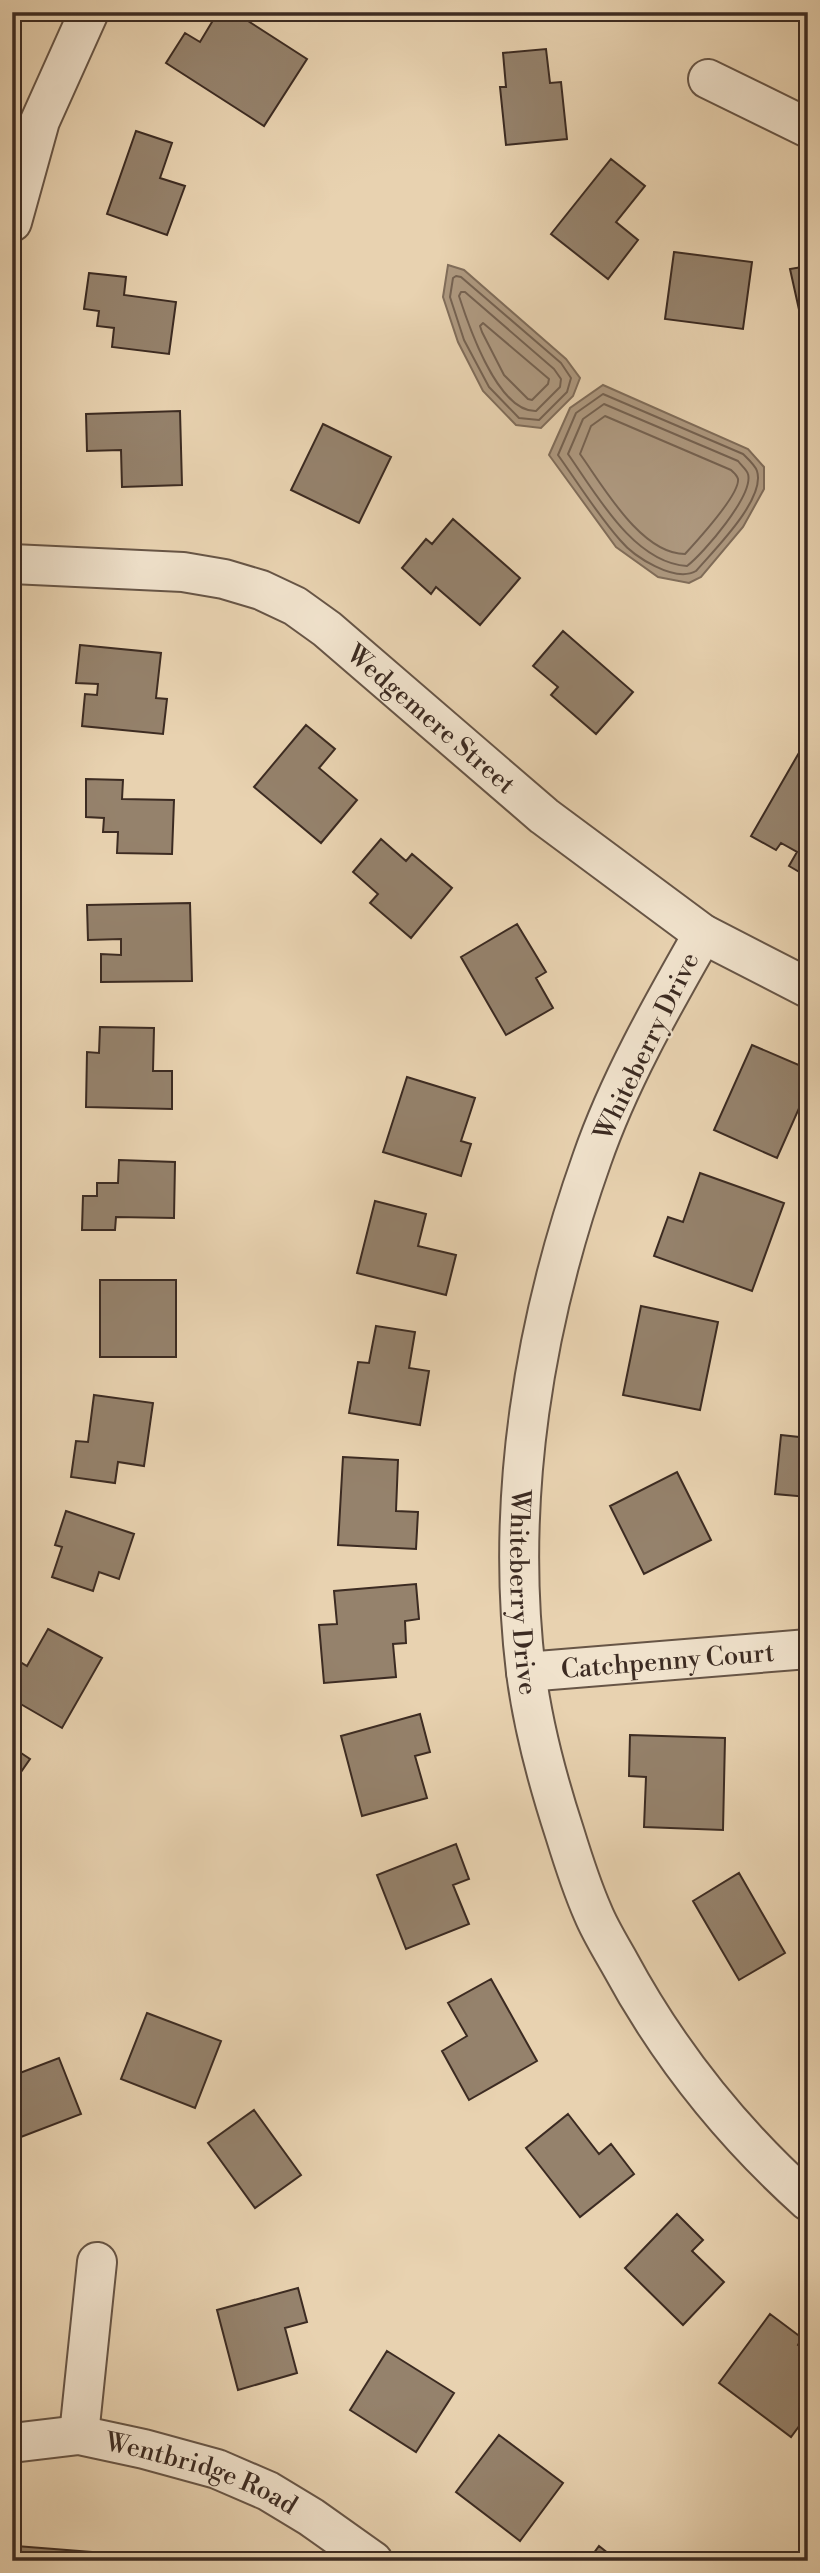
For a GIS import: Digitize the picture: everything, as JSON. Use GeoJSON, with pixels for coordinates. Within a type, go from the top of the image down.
{"type":"FeatureCollection","features":[{"type":"Feature","properties":{"kind":"street"},"geometry":{"type":"LineString","coordinates":[[12,222],[40,121],[89,12]]}},
{"type":"Feature","properties":{"kind":"street"},"geometry":{"type":"LineString","coordinates":[[708,79],[808,128]]}},
{"type":"Feature","properties":{"kind":"street","name":"Wedgemere Street"},"geometry":{"type":"LineString","coordinates":[[12,564],[183,572],[224,579],[261,590],[295,606],[327,629],[544,816],[703,934],[808,988]]}},
{"type":"Feature","properties":{"kind":"street","name":"Whiteberry Drive"},"geometry":{"type":"LineString","coordinates":[[703,934],[625,1081],[593,1156],[565,1241],[537,1353],[524,1446],[520,1516],[526,1672],[549,1785],[593,1914],[629,1981],[670,2048],[717,2109],[757,2153],[808,2201]]}},
{"type":"Feature","properties":{"kind":"street","name":"Catchpenny Court"},"geometry":{"type":"LineString","coordinates":[[526,1672],[808,1649]]}},
{"type":"Feature","properties":{"kind":"street"},"geometry":{"type":"LineString","coordinates":[[79,2435],[97,2262]]}},
{"type":"Feature","properties":{"kind":"street","name":"Wentbridge Road"},"geometry":{"type":"LineString","coordinates":[[12,2443],[79,2435],[217,2469],[268,2491],[311,2517],[373,2561]]}},
{"type":"Feature","properties":{"kind":"water"},"geometry":{"type":"Polygon","coordinates":[[[448,265],[464,270],[566,359],[580,378],[573,396],[541,428],[516,425],[483,391],[458,342],[443,297],[448,265]]]}},
{"type":"Feature","properties":{"kind":"water"},"geometry":{"type":"Polygon","coordinates":[[[603,385],[748,449],[764,467],[764,489],[743,527],[701,577],[689,583],[658,577],[616,547],[549,455],[570,408],[603,385]]]}},
{"type":"Feature","properties":{"kind":"building"},"geometry":{"type":"Polygon","coordinates":[[[218,12],[234,12],[307,59],[264,126],[166,63],[185,33],[200,42],[218,12]]]}},
{"type":"Feature","properties":{"kind":"building"},"geometry":{"type":"Polygon","coordinates":[[[546,49],[550,83],[561,82],[567,139],[506,145],[500,87],[506,87],[503,53],[546,49]]]}},
{"type":"Feature","properties":{"kind":"building"},"geometry":{"type":"Polygon","coordinates":[[[136,131],[172,143],[160,178],[185,186],[167,235],[107,214],[136,131]]]}},
{"type":"Feature","properties":{"kind":"building"},"geometry":{"type":"Polygon","coordinates":[[[611,159],[645,186],[616,222],[638,240],[608,279],[551,234],[611,159]]]}},
{"type":"Feature","properties":{"kind":"building"},"geometry":{"type":"Polygon","coordinates":[[[674,252],[752,262],[743,329],[665,319],[674,252]]]}},
{"type":"Feature","properties":{"kind":"building"},"geometry":{"type":"Polygon","coordinates":[[[808,266],[808,322],[802,323],[790,269],[808,266]]]}},
{"type":"Feature","properties":{"kind":"building"},"geometry":{"type":"Polygon","coordinates":[[[89,273],[126,277],[124,295],[176,302],[169,354],[112,347],[114,328],[97,326],[99,311],[84,309],[89,273]]]}},
{"type":"Feature","properties":{"kind":"building"},"geometry":{"type":"Polygon","coordinates":[[[180,411],[182,485],[122,487],[121,450],[87,451],[86,414],[180,411]]]}},
{"type":"Feature","properties":{"kind":"building"},"geometry":{"type":"Polygon","coordinates":[[[323,424],[391,457],[359,523],[291,490],[323,424]]]}},
{"type":"Feature","properties":{"kind":"building"},"geometry":{"type":"Polygon","coordinates":[[[453,519],[520,578],[480,625],[436,587],[431,594],[402,568],[426,539],[432,544],[453,519]]]}},
{"type":"Feature","properties":{"kind":"building"},"geometry":{"type":"Polygon","coordinates":[[[563,631],[633,692],[596,734],[551,695],[558,687],[533,666],[563,631]]]}},
{"type":"Feature","properties":{"kind":"building"},"geometry":{"type":"Polygon","coordinates":[[[80,645],[161,653],[156,698],[167,699],[163,734],[82,726],[85,694],[97,695],[98,684],[76,683],[80,645]]]}},
{"type":"Feature","properties":{"kind":"building"},"geometry":{"type":"Polygon","coordinates":[[[306,725],[335,749],[319,768],[357,800],[321,843],[254,787],[306,725]]]}},
{"type":"Feature","properties":{"kind":"building"},"geometry":{"type":"Polygon","coordinates":[[[800,751],[808,755],[808,877],[789,866],[797,852],[781,843],[776,850],[751,836],[800,751]]]}},
{"type":"Feature","properties":{"kind":"building"},"geometry":{"type":"Polygon","coordinates":[[[86,779],[123,780],[122,799],[174,800],[172,854],[117,853],[118,832],[103,832],[104,818],[86,817],[86,779]]]}},
{"type":"Feature","properties":{"kind":"building"},"geometry":{"type":"Polygon","coordinates":[[[381,839],[406,861],[412,854],[452,888],[411,938],[370,903],[378,894],[353,872],[381,839]]]}},
{"type":"Feature","properties":{"kind":"building"},"geometry":{"type":"Polygon","coordinates":[[[190,903],[192,981],[101,982],[101,954],[121,955],[121,939],[88,940],[87,905],[190,903]]]}},
{"type":"Feature","properties":{"kind":"building"},"geometry":{"type":"Polygon","coordinates":[[[517,924],[546,972],[536,978],[553,1008],[506,1035],[461,957],[517,924]]]}},
{"type":"Feature","properties":{"kind":"building"},"geometry":{"type":"Polygon","coordinates":[[[100,1027],[154,1028],[153,1071],[172,1071],[172,1109],[86,1107],[87,1052],[99,1053],[100,1027]]]}},
{"type":"Feature","properties":{"kind":"building"},"geometry":{"type":"Polygon","coordinates":[[[752,1045],[808,1069],[808,1088],[777,1158],[714,1130],[752,1045]]]}},
{"type":"Feature","properties":{"kind":"building"},"geometry":{"type":"Polygon","coordinates":[[[407,1077],[475,1098],[461,1141],[471,1144],[461,1176],[383,1152],[407,1077]]]}},
{"type":"Feature","properties":{"kind":"building"},"geometry":{"type":"Polygon","coordinates":[[[119,1160],[175,1162],[174,1218],[116,1217],[115,1230],[82,1230],[83,1196],[97,1196],[97,1183],[118,1183],[119,1160]]]}},
{"type":"Feature","properties":{"kind":"building"},"geometry":{"type":"Polygon","coordinates":[[[700,1173],[784,1203],[752,1291],[654,1256],[668,1217],[683,1222],[700,1173]]]}},
{"type":"Feature","properties":{"kind":"building"},"geometry":{"type":"Polygon","coordinates":[[[375,1201],[426,1214],[418,1246],[456,1255],[446,1295],[357,1273],[375,1201]]]}},
{"type":"Feature","properties":{"kind":"building"},"geometry":{"type":"Polygon","coordinates":[[[100,1280],[176,1280],[176,1357],[100,1357],[100,1280]]]}},
{"type":"Feature","properties":{"kind":"building"},"geometry":{"type":"Polygon","coordinates":[[[641,1306],[718,1322],[700,1410],[623,1395],[641,1306]]]}},
{"type":"Feature","properties":{"kind":"building"},"geometry":{"type":"Polygon","coordinates":[[[376,1326],[415,1332],[409,1368],[429,1371],[420,1425],[349,1413],[358,1362],[369,1363],[376,1326]]]}},
{"type":"Feature","properties":{"kind":"building"},"geometry":{"type":"Polygon","coordinates":[[[94,1395],[153,1403],[144,1466],[118,1462],[115,1483],[71,1477],[76,1441],[88,1442],[94,1395]]]}},
{"type":"Feature","properties":{"kind":"building"},"geometry":{"type":"Polygon","coordinates":[[[781,1435],[808,1438],[808,1497],[775,1494],[781,1435]]]}},
{"type":"Feature","properties":{"kind":"building"},"geometry":{"type":"Polygon","coordinates":[[[343,1457],[398,1460],[396,1511],[418,1512],[416,1549],[338,1545],[343,1457]]]}},
{"type":"Feature","properties":{"kind":"building"},"geometry":{"type":"Polygon","coordinates":[[[677,1472],[711,1540],[644,1574],[610,1506],[677,1472]]]}},
{"type":"Feature","properties":{"kind":"building"},"geometry":{"type":"Polygon","coordinates":[[[66,1511],[134,1534],[119,1579],[99,1572],[93,1591],[52,1577],[62,1547],[55,1545],[66,1511]]]}},
{"type":"Feature","properties":{"kind":"building"},"geometry":{"type":"Polygon","coordinates":[[[416,1584],[419,1619],[405,1621],[406,1643],[393,1644],[396,1677],[324,1683],[319,1625],[337,1624],[334,1591],[416,1584]]]}},
{"type":"Feature","properties":{"kind":"building"},"geometry":{"type":"Polygon","coordinates":[[[48,1629],[102,1658],[62,1728],[12,1699],[12,1657],[27,1666],[48,1629]]]}},
{"type":"Feature","properties":{"kind":"building"},"geometry":{"type":"Polygon","coordinates":[[[420,1714],[430,1752],[415,1756],[427,1798],[362,1816],[341,1736],[420,1714]]]}},
{"type":"Feature","properties":{"kind":"building"},"geometry":{"type":"Polygon","coordinates":[[[630,1735],[725,1738],[723,1830],[644,1827],[646,1777],[629,1776],[630,1735]]]}},
{"type":"Feature","properties":{"kind":"building"},"geometry":{"type":"Polygon","coordinates":[[[12,1747],[30,1759],[12,1785],[12,1747]]]}},
{"type":"Feature","properties":{"kind":"building"},"geometry":{"type":"Polygon","coordinates":[[[456,1844],[469,1879],[453,1885],[469,1924],[406,1949],[377,1875],[456,1844]]]}},
{"type":"Feature","properties":{"kind":"building"},"geometry":{"type":"Polygon","coordinates":[[[739,1873],[785,1953],[739,1980],[693,1901],[739,1873]]]}},
{"type":"Feature","properties":{"kind":"building"},"geometry":{"type":"Polygon","coordinates":[[[491,1979],[537,2061],[469,2100],[442,2051],[467,2036],[448,2003],[491,1979]]]}},
{"type":"Feature","properties":{"kind":"building"},"geometry":{"type":"Polygon","coordinates":[[[147,2013],[221,2041],[195,2108],[121,2079],[147,2013]]]}},
{"type":"Feature","properties":{"kind":"building"},"geometry":{"type":"Polygon","coordinates":[[[59,2058],[81,2114],[13,2140],[12,2076],[59,2058]]]}},
{"type":"Feature","properties":{"kind":"building"},"geometry":{"type":"Polygon","coordinates":[[[254,2110],[301,2175],[255,2208],[208,2143],[254,2110]]]}},
{"type":"Feature","properties":{"kind":"building"},"geometry":{"type":"Polygon","coordinates":[[[568,2114],[599,2154],[611,2144],[634,2174],[580,2217],[526,2148],[568,2114]]]}},
{"type":"Feature","properties":{"kind":"building"},"geometry":{"type":"Polygon","coordinates":[[[677,2214],[703,2240],[692,2251],[724,2282],[683,2325],[625,2268],[677,2214]]]}},
{"type":"Feature","properties":{"kind":"building"},"geometry":{"type":"Polygon","coordinates":[[[298,2288],[307,2322],[285,2328],[297,2373],[238,2390],[217,2310],[298,2288]]]}},
{"type":"Feature","properties":{"kind":"building"},"geometry":{"type":"Polygon","coordinates":[[[770,2314],[802,2338],[798,2345],[808,2352],[808,2414],[791,2437],[719,2383],[770,2314]]]}},
{"type":"Feature","properties":{"kind":"building"},"geometry":{"type":"Polygon","coordinates":[[[387,2351],[454,2393],[416,2452],[350,2410],[387,2351]]]}},
{"type":"Feature","properties":{"kind":"building"},"geometry":{"type":"Polygon","coordinates":[[[499,2435],[563,2483],[520,2541],[456,2492],[499,2435]]]}},
{"type":"Feature","properties":{"kind":"building"},"geometry":{"type":"Polygon","coordinates":[[[16,2546],[104,2553],[104,2561],[15,2561],[16,2546]]]}},
{"type":"Feature","properties":{"kind":"building"},"geometry":{"type":"Polygon","coordinates":[[[599,2546],[618,2561],[588,2561],[599,2546]]]}}]}
